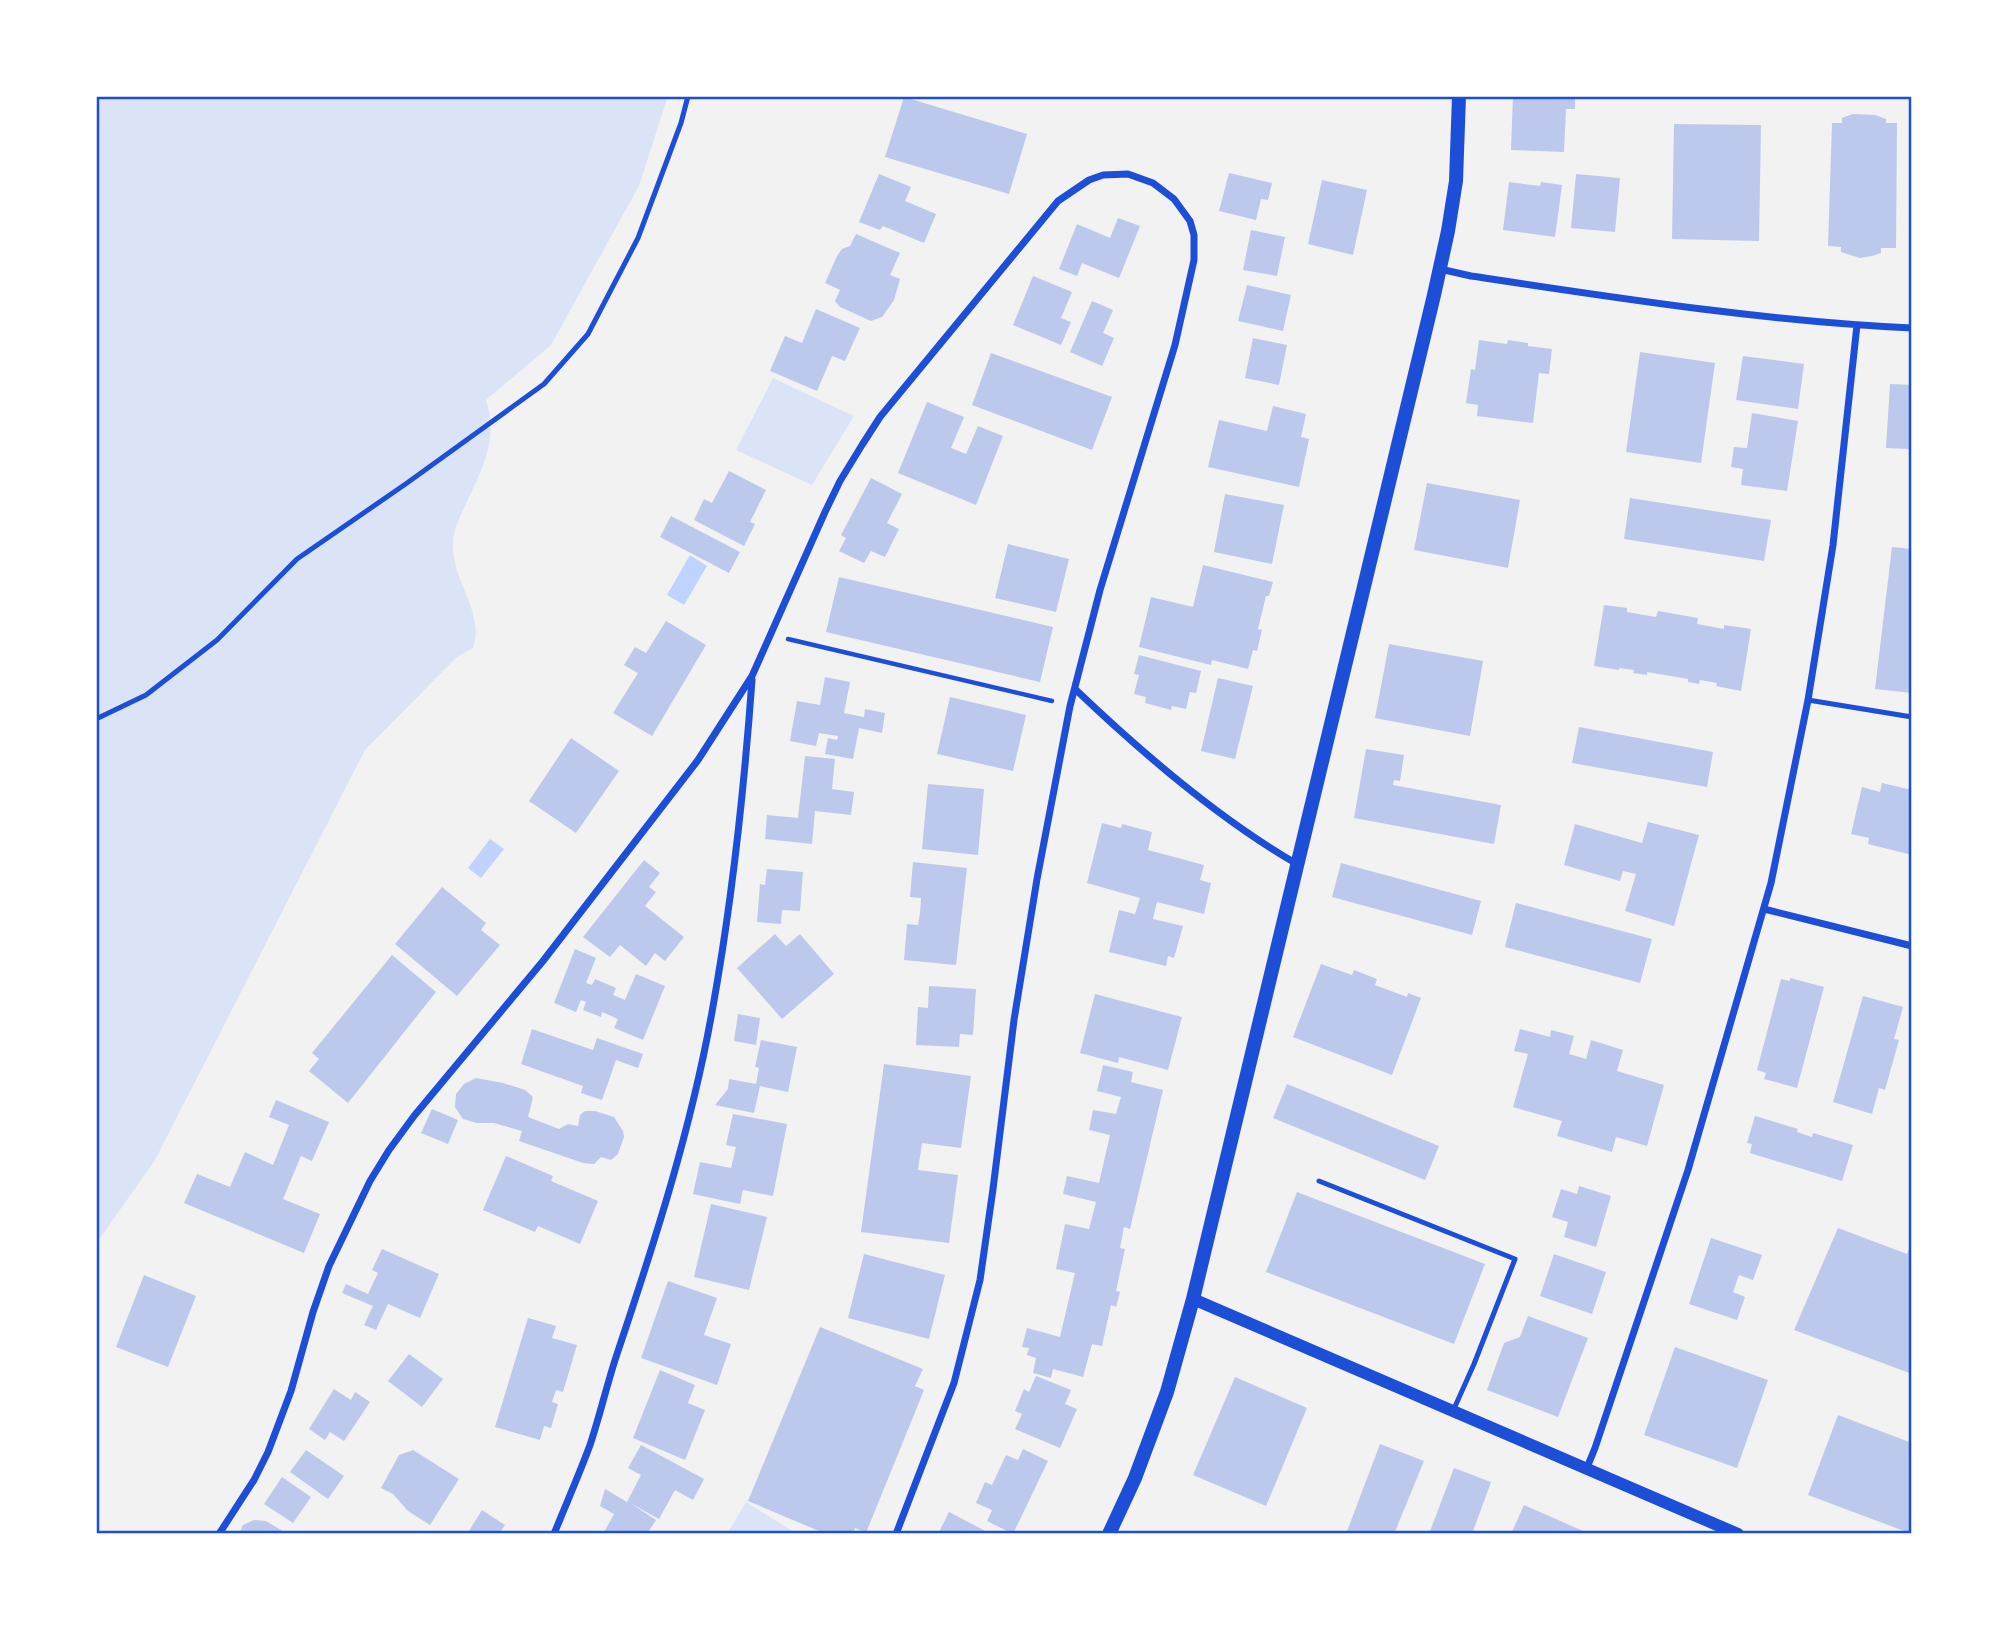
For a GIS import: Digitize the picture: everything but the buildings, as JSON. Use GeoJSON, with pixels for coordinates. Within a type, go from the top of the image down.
{"type":"FeatureCollection","features":[{"type":"Feature","properties":{"kind":"main road"},"geometry":{"type":"LineString","coordinates":[[1109,1534],[1135,1478],[1167,1392],[1194,1299],[1440,269],[1456,181],[1459,96]]}},
{"type":"Feature","properties":{"kind":"street"},"geometry":{"type":"LineString","coordinates":[[219,1534],[254,1480],[268,1452],[291,1391],[329,1266],[359,1203],[389,1150],[543,961],[690,770],[752,676],[840,481],[880,417],[1058,201],[1089,180],[1103,175],[1128,174],[1153,183],[1165,191],[1182,208],[1190,221],[1195,248],[1188,296],[1100,590],[1070,706],[1039,866],[1014,1020],[979,1280],[954,1383],[897,1534]]}},
{"type":"Feature","properties":{"kind":"street"},"geometry":{"type":"LineString","coordinates":[[1440,269],[1482,278],[1709,311],[1912,328]]}},
{"type":"Feature","properties":{"kind":"street"},"geometry":{"type":"LineString","coordinates":[[1586,1469],[1688,1170],[1764,909],[1808,700],[1833,545],[1857,325]]}},
{"type":"Feature","properties":{"kind":"street"},"geometry":{"type":"LineString","coordinates":[[554,1534],[590,1444],[667,1201],[712,1015],[722,959],[745,775],[752,676]]}},
{"type":"Feature","properties":{"kind":"street"},"geometry":{"type":"LineString","coordinates":[[1074,689],[1118,730],[1241,829],[1297,864]]}},
{"type":"Feature","properties":{"kind":"street"},"geometry":{"type":"LineString","coordinates":[[1764,909],[1912,946]]}},
{"type":"Feature","properties":{"kind":"street"},"geometry":{"type":"LineString","coordinates":[[1194,1299],[1738,1534]]}},
{"type":"Feature","properties":{"kind":"lane"},"geometry":{"type":"LineString","coordinates":[[96,719],[146,695],[217,640],[297,559],[544,384],[588,334],[638,238],[681,123],[688,96]]}},
{"type":"Feature","properties":{"kind":"lane"},"geometry":{"type":"LineString","coordinates":[[1808,700],[1912,717]]}},
{"type":"Feature","properties":{"kind":"lane"},"geometry":{"type":"LineString","coordinates":[[1319,1181],[1515,1259],[1452,1412]]}},
{"type":"Feature","properties":{"kind":"path"},"geometry":{"type":"LineString","coordinates":[[770,635],[1070,706]]}},
{"type":"Feature","properties":{"kind":"shaded area"},"geometry":{"type":"Polygon","coordinates":[[[96,96],[668,96],[639,186],[551,345],[486,400],[490,429],[486,456],[457,525],[453,544],[456,566],[475,621],[473,648],[457,657],[365,750],[155,1160],[96,1244],[96,96]]]}},
{"type":"Feature","properties":{"kind":"shaded area"},"geometry":{"type":"Polygon","coordinates":[[[773,378],[854,416],[812,485],[736,450],[773,378]]]}},
{"type":"Feature","properties":{"kind":"shaded area"},"geometry":{"type":"Polygon","coordinates":[[[746,1502],[797,1534],[727,1534],[746,1502]]]}},
{"type":"Feature","properties":{"kind":"water"},"geometry":{"type":"Polygon","coordinates":[[[690,555],[707,566],[684,605],[667,595],[690,555]]]}},
{"type":"Feature","properties":{"kind":"water"},"geometry":{"type":"Polygon","coordinates":[[[490,839],[504,849],[481,878],[468,868],[490,839]]]}}]}
